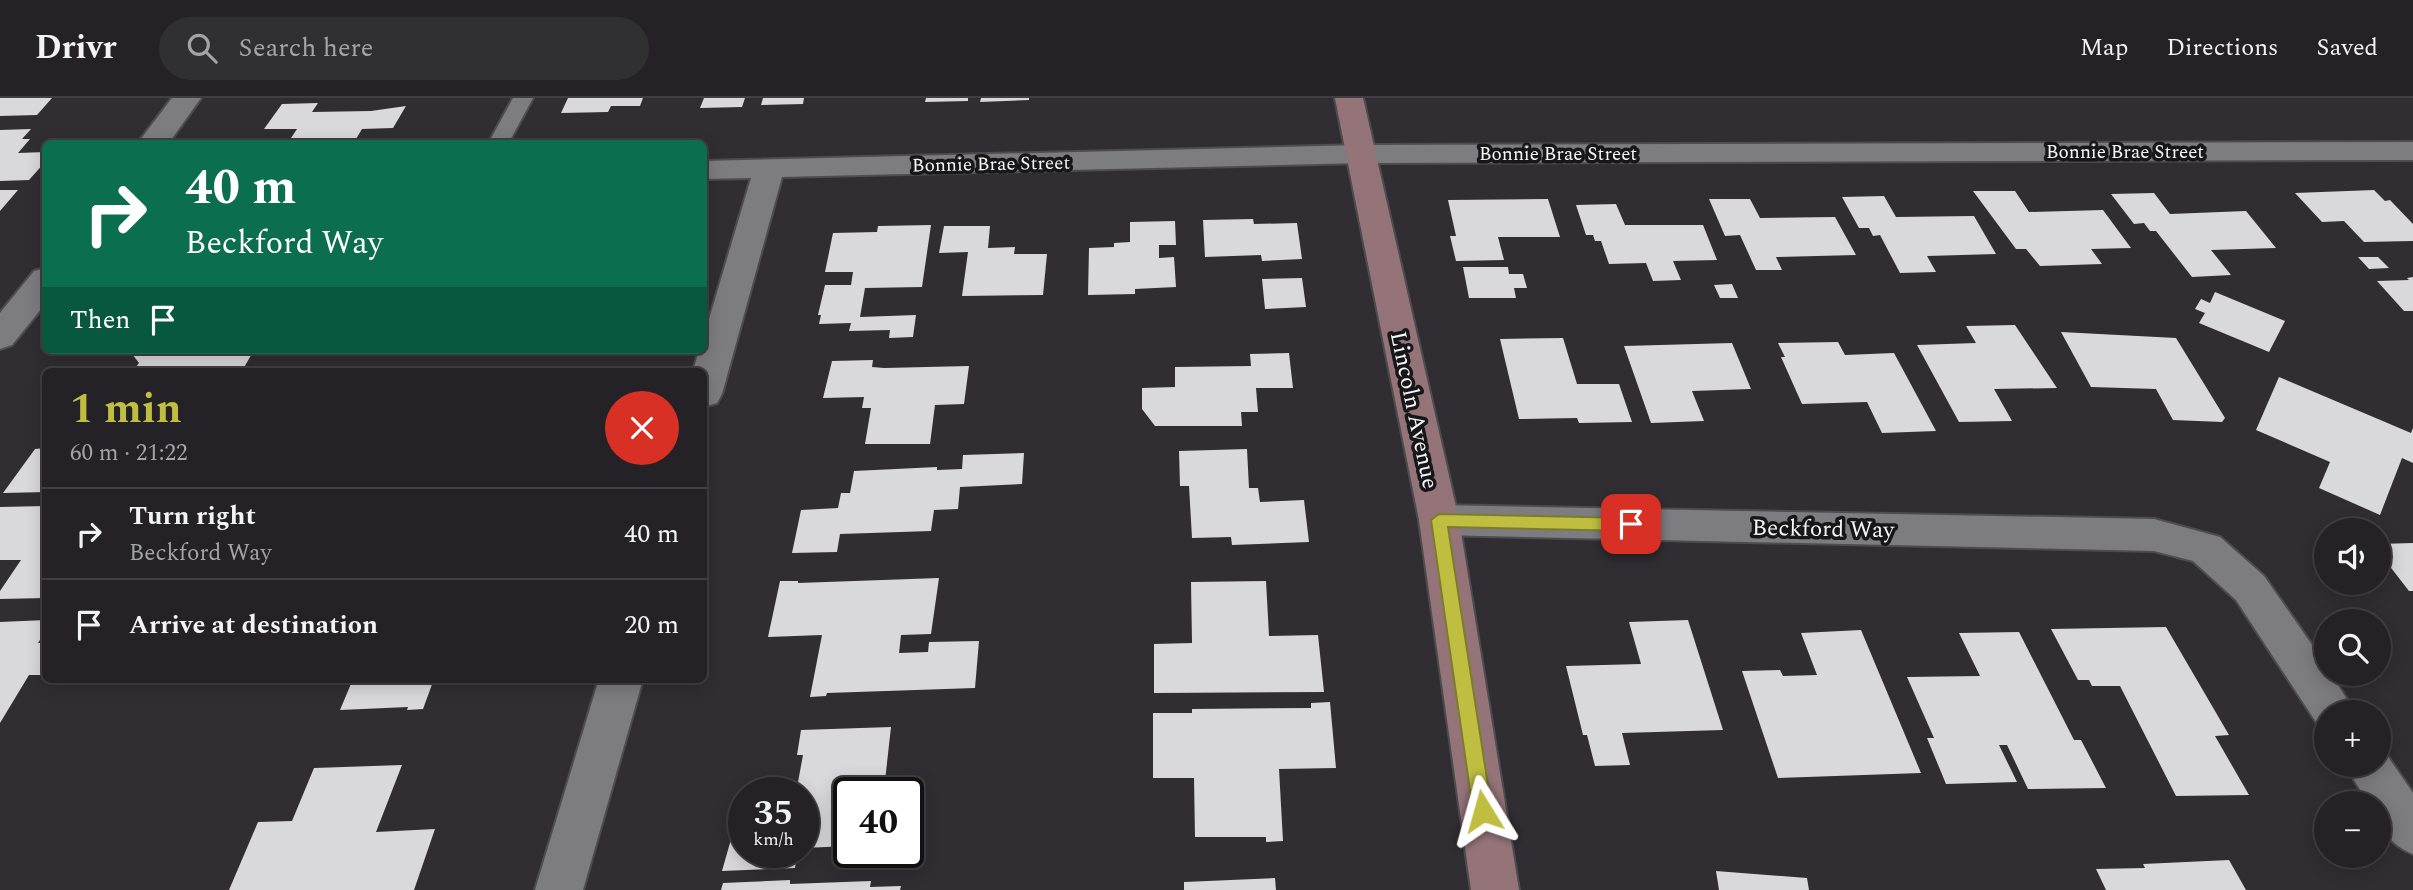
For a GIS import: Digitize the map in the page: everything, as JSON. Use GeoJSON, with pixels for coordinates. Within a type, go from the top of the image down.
{"type":"FeatureCollection","features":[{"type":"Feature","properties":{"kind":"street"},"geometry":{"type":"LineString","coordinates":[[155,140],[187,98]]}},
{"type":"Feature","properties":{"kind":"street","name":"Lincoln Avenue"},"geometry":{"type":"LineString","coordinates":[[1349,98],[1439,520],[1494,890]]}},
{"type":"Feature","properties":{"kind":"street","name":"Bonnie Brae Street"},"geometry":{"type":"LineString","coordinates":[[707,170],[1360,154],[2413,150]]}},
{"type":"Feature","properties":{"kind":"street"},"geometry":{"type":"LineString","coordinates":[[707,384],[769,169]]}},
{"type":"Feature","properties":{"kind":"street"},"geometry":{"type":"LineString","coordinates":[[0,337],[42,284]]}},
{"type":"Feature","properties":{"kind":"street","name":"Beckford Way"},"geometry":{"type":"LineString","coordinates":[[1439,520],[2154,535],[2206,548],[2250,587],[2325,700]]}},
{"type":"Feature","properties":{"kind":"street"},"geometry":{"type":"LineString","coordinates":[[559,890],[620,683]]}},
{"type":"Feature","properties":{"kind":"street"},"geometry":{"type":"LineString","coordinates":[[2376,777],[2413,832]]}},
{"type":"Feature","properties":{"kind":"lane"},"geometry":{"type":"LineString","coordinates":[[500,140],[523,98]]}},
{"type":"Feature","properties":{"kind":"building"},"geometry":{"type":"Polygon","coordinates":[[[0,98],[52,98],[37,115],[0,116],[0,98]]]}},
{"type":"Feature","properties":{"kind":"building"},"geometry":{"type":"Polygon","coordinates":[[[568,98],[643,98],[640,106],[611,106],[608,112],[561,113],[568,98]]]}},
{"type":"Feature","properties":{"kind":"building"},"geometry":{"type":"Polygon","coordinates":[[[704,98],[745,98],[742,107],[700,108],[704,98]]]}},
{"type":"Feature","properties":{"kind":"building"},"geometry":{"type":"Polygon","coordinates":[[[763,98],[804,98],[803,104],[761,105],[763,98]]]}},
{"type":"Feature","properties":{"kind":"building"},"geometry":{"type":"Polygon","coordinates":[[[926,98],[968,98],[968,101],[925,102],[926,98]]]}},
{"type":"Feature","properties":{"kind":"building"},"geometry":{"type":"Polygon","coordinates":[[[981,98],[1029,98],[1029,100],[980,102],[981,98]]]}},
{"type":"Feature","properties":{"kind":"building"},"geometry":{"type":"Polygon","coordinates":[[[318,103],[312,112],[371,111],[406,106],[393,128],[362,129],[355,140],[290,140],[297,129],[264,129],[282,104],[318,103]]]}},
{"type":"Feature","properties":{"kind":"building"},"geometry":{"type":"Polygon","coordinates":[[[31,129],[22,139],[30,139],[18,153],[42,152],[42,165],[29,180],[0,181],[0,130],[31,129]]]}},
{"type":"Feature","properties":{"kind":"building"},"geometry":{"type":"Polygon","coordinates":[[[0,190],[18,190],[0,211],[0,190]]]}},
{"type":"Feature","properties":{"kind":"building"},"geometry":{"type":"Polygon","coordinates":[[[2374,190],[2385,201],[2390,200],[2413,224],[2413,241],[2364,242],[2344,221],[2322,222],[2295,193],[2374,190]]]}},
{"type":"Feature","properties":{"kind":"building"},"geometry":{"type":"Polygon","coordinates":[[[1973,191],[2015,191],[2029,212],[2103,210],[2131,248],[2091,249],[2102,264],[2040,266],[2026,249],[2016,249],[1973,191]]]}},
{"type":"Feature","properties":{"kind":"building"},"geometry":{"type":"Polygon","coordinates":[[[2154,193],[2170,214],[2246,211],[2276,248],[2211,250],[2231,275],[2192,277],[2156,231],[2150,231],[2144,223],[2134,224],[2111,194],[2154,193]]]}},
{"type":"Feature","properties":{"kind":"building"},"geometry":{"type":"Polygon","coordinates":[[[1884,196],[1896,217],[1974,216],[1996,254],[1927,256],[1936,272],[1900,273],[1880,235],[1873,236],[1869,228],[1859,228],[1842,197],[1884,196]]]}},
{"type":"Feature","properties":{"kind":"building"},"geometry":{"type":"Polygon","coordinates":[[[1548,199],[1560,237],[1498,237],[1504,260],[1456,261],[1450,236],[1456,236],[1448,200],[1548,199]]]}},
{"type":"Feature","properties":{"kind":"building"},"geometry":{"type":"Polygon","coordinates":[[[1709,199],[1750,199],[1760,218],[1835,217],[1856,255],[1776,257],[1782,270],[1756,270],[1740,235],[1725,236],[1709,199]]]}},
{"type":"Feature","properties":{"kind":"building"},"geometry":{"type":"Polygon","coordinates":[[[1616,204],[1625,225],[1703,225],[1717,260],[1673,261],[1681,280],[1653,281],[1646,263],[1609,264],[1601,241],[1595,241],[1593,235],[1586,235],[1576,205],[1616,204]]]}},
{"type":"Feature","properties":{"kind":"building"},"geometry":{"type":"Polygon","coordinates":[[[1253,219],[1254,224],[1297,223],[1302,259],[1262,261],[1261,255],[1205,257],[1203,220],[1253,219]]]}},
{"type":"Feature","properties":{"kind":"building"},"geometry":{"type":"Polygon","coordinates":[[[1175,221],[1176,245],[1159,245],[1159,258],[1174,257],[1176,287],[1135,289],[1135,294],[1088,295],[1089,248],[1114,247],[1114,243],[1130,242],[1130,222],[1175,221]]]}},
{"type":"Feature","properties":{"kind":"building"},"geometry":{"type":"Polygon","coordinates":[[[931,225],[922,287],[865,288],[860,317],[916,315],[913,337],[889,338],[890,330],[849,331],[851,323],[819,324],[821,315],[818,315],[825,285],[851,285],[853,272],[825,272],[833,233],[877,232],[878,226],[931,225]]]}},
{"type":"Feature","properties":{"kind":"building"},"geometry":{"type":"Polygon","coordinates":[[[944,226],[990,226],[988,248],[1015,247],[1014,254],[1047,254],[1043,295],[962,296],[968,252],[939,253],[944,226]]]}},
{"type":"Feature","properties":{"kind":"building"},"geometry":{"type":"Polygon","coordinates":[[[2358,257],[2378,257],[2389,268],[2369,269],[2358,257]]]}},
{"type":"Feature","properties":{"kind":"building"},"geometry":{"type":"Polygon","coordinates":[[[1463,267],[1508,267],[1509,274],[1523,274],[1527,288],[1514,288],[1516,298],[1469,298],[1463,267]]]}},
{"type":"Feature","properties":{"kind":"building"},"geometry":{"type":"Polygon","coordinates":[[[2413,277],[2413,311],[2404,311],[2377,281],[2409,280],[2407,278],[2413,277]]]}},
{"type":"Feature","properties":{"kind":"building"},"geometry":{"type":"Polygon","coordinates":[[[1302,278],[1306,307],[1265,309],[1262,279],[1302,278]]]}},
{"type":"Feature","properties":{"kind":"building"},"geometry":{"type":"Polygon","coordinates":[[[1732,284],[1738,298],[1720,298],[1714,285],[1732,284]]]}},
{"type":"Feature","properties":{"kind":"building"},"geometry":{"type":"Polygon","coordinates":[[[2215,292],[2285,321],[2269,352],[2199,323],[2205,313],[2195,309],[2201,299],[2210,303],[2215,292]]]}},
{"type":"Feature","properties":{"kind":"building"},"geometry":{"type":"Polygon","coordinates":[[[2015,325],[2057,388],[1994,389],[2012,421],[1959,422],[1917,345],[1976,343],[1966,326],[2015,325]]]}},
{"type":"Feature","properties":{"kind":"building"},"geometry":{"type":"Polygon","coordinates":[[[2061,332],[2176,338],[2225,418],[2222,422],[2173,420],[2156,389],[2091,387],[2061,332]]]}},
{"type":"Feature","properties":{"kind":"building"},"geometry":{"type":"Polygon","coordinates":[[[1563,338],[1577,384],[1619,384],[1632,422],[1579,423],[1577,418],[1519,419],[1500,339],[1563,338]]]}},
{"type":"Feature","properties":{"kind":"building"},"geometry":{"type":"Polygon","coordinates":[[[1838,342],[1845,355],[1894,353],[1936,431],[1882,433],[1867,402],[1802,404],[1781,357],[1785,357],[1778,343],[1838,342]]]}},
{"type":"Feature","properties":{"kind":"building"},"geometry":{"type":"Polygon","coordinates":[[[1732,343],[1751,389],[1692,391],[1704,421],[1651,423],[1624,346],[1732,343]]]}},
{"type":"Feature","properties":{"kind":"building"},"geometry":{"type":"Polygon","coordinates":[[[1289,353],[1293,388],[1256,388],[1258,412],[1241,412],[1242,426],[1155,426],[1142,409],[1142,388],[1175,387],[1175,367],[1251,366],[1250,354],[1289,353]]]}},
{"type":"Feature","properties":{"kind":"building"},"geometry":{"type":"Polygon","coordinates":[[[132,354],[252,354],[244,368],[135,368],[139,363],[132,354]]]}},
{"type":"Feature","properties":{"kind":"building"},"geometry":{"type":"Polygon","coordinates":[[[873,360],[872,367],[884,368],[969,366],[964,404],[935,405],[930,444],[865,444],[871,408],[862,408],[864,397],[823,398],[832,361],[873,360]]]}},
{"type":"Feature","properties":{"kind":"building"},"geometry":{"type":"Polygon","coordinates":[[[2279,377],[2411,433],[2413,428],[2413,463],[2402,458],[2380,515],[2319,488],[2330,462],[2256,430],[2279,377]]]}},
{"type":"Feature","properties":{"kind":"building"},"geometry":{"type":"Polygon","coordinates":[[[42,448],[42,492],[3,493],[35,449],[42,448]]]}},
{"type":"Feature","properties":{"kind":"building"},"geometry":{"type":"Polygon","coordinates":[[[1247,449],[1249,488],[1258,488],[1260,502],[1304,500],[1309,542],[1232,545],[1231,537],[1192,538],[1189,486],[1180,486],[1179,451],[1247,449]]]}},
{"type":"Feature","properties":{"kind":"building"},"geometry":{"type":"Polygon","coordinates":[[[1024,453],[1022,484],[960,487],[958,509],[934,510],[931,531],[840,534],[837,552],[792,553],[801,510],[838,508],[841,493],[850,493],[854,471],[937,467],[937,470],[962,469],[963,455],[1024,453]]]}},
{"type":"Feature","properties":{"kind":"building"},"geometry":{"type":"Polygon","coordinates":[[[42,506],[42,598],[0,599],[0,591],[21,560],[0,560],[0,507],[42,506]]]}},
{"type":"Feature","properties":{"kind":"building"},"geometry":{"type":"Polygon","coordinates":[[[2413,543],[2413,591],[2409,591],[2391,568],[2391,544],[2413,543]]]}},
{"type":"Feature","properties":{"kind":"building"},"geometry":{"type":"Polygon","coordinates":[[[939,578],[931,634],[901,635],[899,653],[928,652],[929,642],[979,641],[975,688],[827,693],[826,696],[810,697],[822,635],[768,637],[780,581],[798,583],[939,578]]]}},
{"type":"Feature","properties":{"kind":"building"},"geometry":{"type":"Polygon","coordinates":[[[1266,581],[1269,636],[1318,635],[1324,692],[1154,693],[1154,644],[1192,643],[1191,582],[1266,581]]]}},
{"type":"Feature","properties":{"kind":"building"},"geometry":{"type":"Polygon","coordinates":[[[42,620],[42,637],[38,643],[42,643],[42,675],[29,675],[0,723],[0,622],[42,620]]]}},
{"type":"Feature","properties":{"kind":"building"},"geometry":{"type":"Polygon","coordinates":[[[1688,620],[1723,730],[1622,733],[1630,765],[1595,766],[1587,735],[1583,735],[1566,666],[1641,664],[1629,622],[1688,620]]]}},
{"type":"Feature","properties":{"kind":"building"},"geometry":{"type":"Polygon","coordinates":[[[2166,627],[2229,735],[2215,736],[2249,795],[2176,796],[2120,686],[2092,686],[2089,680],[2078,680],[2051,629],[2166,627]]]}},
{"type":"Feature","properties":{"kind":"building"},"geometry":{"type":"Polygon","coordinates":[[[1861,630],[1921,773],[1778,778],[1742,671],[1780,670],[1783,676],[1817,675],[1801,633],[1861,630]]]}},
{"type":"Feature","properties":{"kind":"building"},"geometry":{"type":"Polygon","coordinates":[[[2019,632],[2074,740],[2081,740],[2106,788],[2028,789],[2007,745],[1999,745],[2017,782],[1946,784],[1927,738],[1934,738],[1907,677],[1980,676],[1959,633],[2019,632]]]}},
{"type":"Feature","properties":{"kind":"building"},"geometry":{"type":"Polygon","coordinates":[[[351,683],[433,683],[423,709],[407,710],[408,707],[340,710],[351,683]]]}},
{"type":"Feature","properties":{"kind":"building"},"geometry":{"type":"Polygon","coordinates":[[[1330,702],[1336,768],[1279,769],[1283,841],[1266,842],[1266,837],[1195,837],[1194,778],[1153,778],[1153,713],[1192,713],[1192,709],[1311,708],[1311,703],[1330,702]]]}},
{"type":"Feature","properties":{"kind":"building"},"geometry":{"type":"Polygon","coordinates":[[[891,727],[885,777],[833,777],[833,847],[819,847],[819,777],[799,777],[803,755],[797,755],[801,730],[891,727]]]}},
{"type":"Feature","properties":{"kind":"building"},"geometry":{"type":"Polygon","coordinates":[[[402,765],[376,832],[435,829],[414,890],[229,890],[258,822],[292,821],[314,768],[402,765]]]}},
{"type":"Feature","properties":{"kind":"building"},"geometry":{"type":"Polygon","coordinates":[[[728,850],[728,868],[795,868],[722,871],[728,850]]]}},
{"type":"Feature","properties":{"kind":"building"},"geometry":{"type":"Polygon","coordinates":[[[2229,860],[2246,890],[2106,890],[2096,869],[2145,868],[2143,864],[2229,860]]]}},
{"type":"Feature","properties":{"kind":"building"},"geometry":{"type":"Polygon","coordinates":[[[1716,871],[1807,878],[1809,890],[1719,890],[1716,871]]]}},
{"type":"Feature","properties":{"kind":"building"},"geometry":{"type":"Polygon","coordinates":[[[1275,878],[1276,890],[1184,890],[1184,882],[1275,878]]]}},
{"type":"Feature","properties":{"kind":"building"},"geometry":{"type":"Polygon","coordinates":[[[790,880],[790,884],[871,881],[870,887],[901,886],[900,890],[721,890],[723,883],[790,880]]]}},
{"type":"Feature","properties":{"kind":"route"},"geometry":{"type":"LineString","coordinates":[[1483,811],[1439,520],[1631,524]]}}]}
